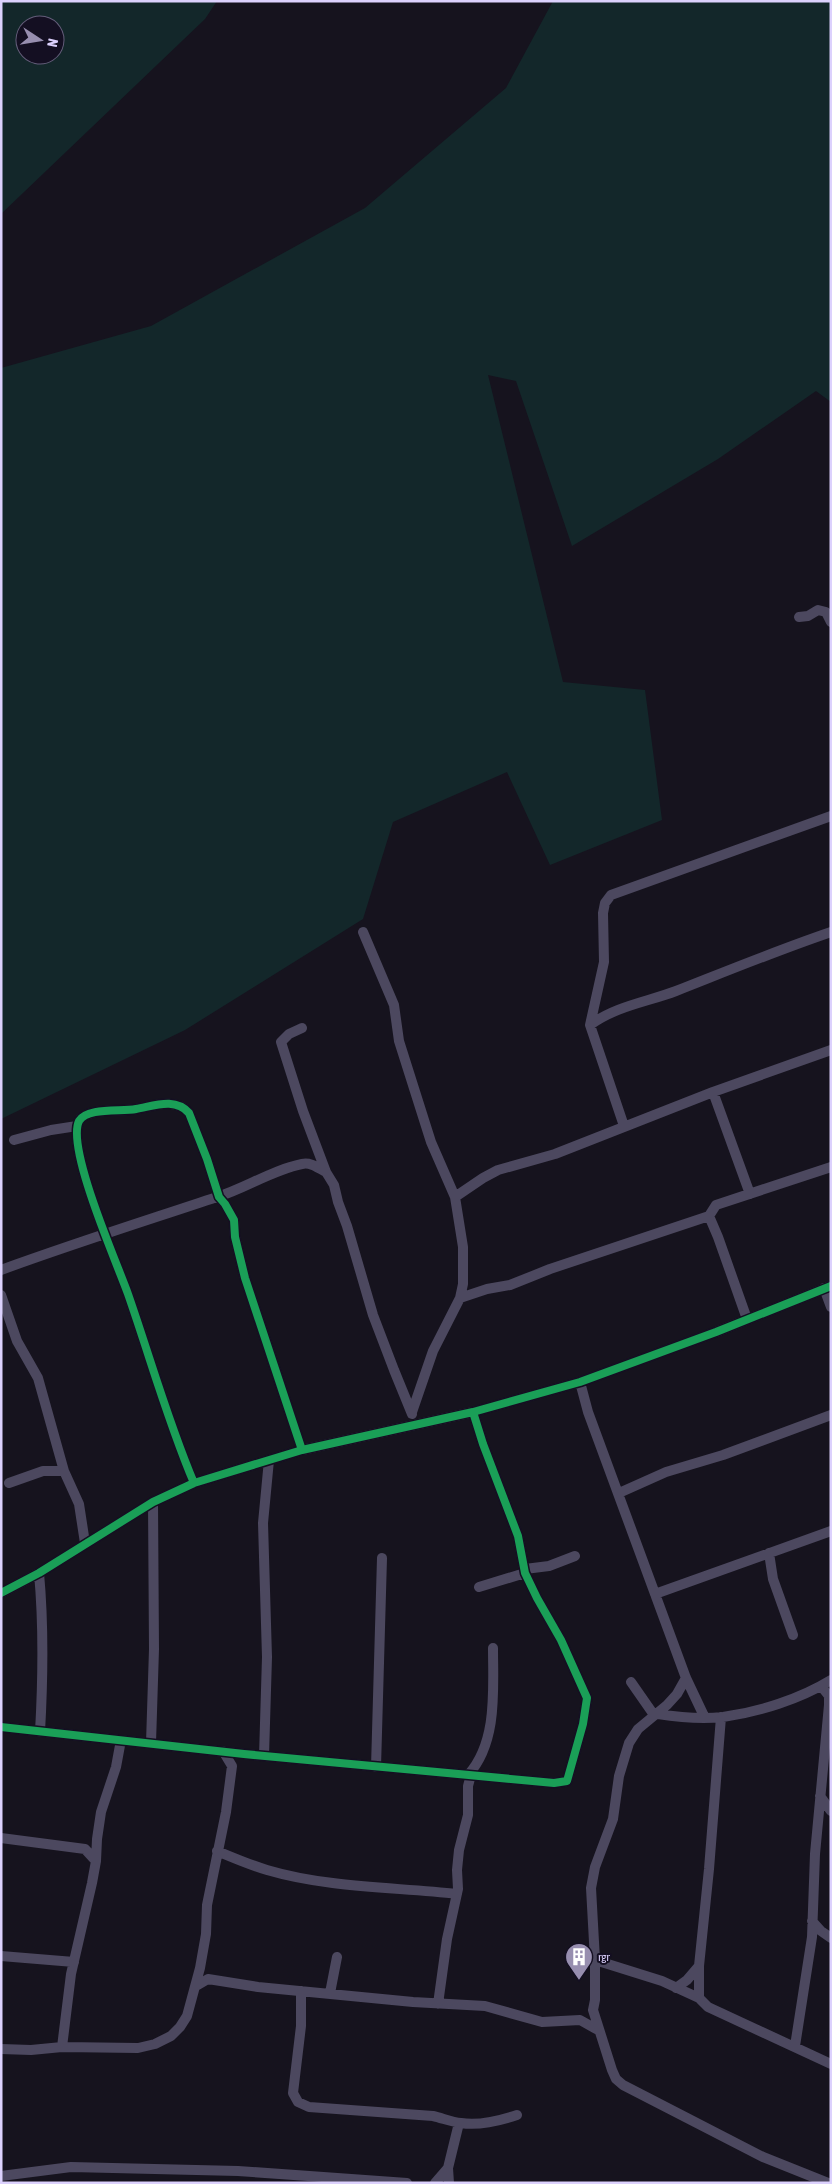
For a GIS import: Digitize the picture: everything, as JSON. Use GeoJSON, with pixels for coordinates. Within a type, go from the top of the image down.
{"type":"FeatureCollection","features":[{"type":"Feature","properties":{"kind":"street"},"geometry":{"type":"LineString","coordinates":[[799,618],[808,616],[818,610],[826,612],[831,622]]}},
{"type":"Feature","properties":{"kind":"street"},"geometry":{"type":"LineString","coordinates":[[624,1126],[590,1025],[604,962],[603,913],[605,903],[611,896],[831,816]]}},
{"type":"Feature","properties":{"kind":"street"},"geometry":{"type":"LineString","coordinates":[[362,932],[394,1005],[399,1041],[428,1133],[455,1197],[463,1248],[463,1284],[460,1298],[433,1351],[412,1412]]}},
{"type":"Feature","properties":{"kind":"street"},"geometry":{"type":"LineString","coordinates":[[590,1025],[617,1010],[674,992],[784,948],[831,932]]}},
{"type":"Feature","properties":{"kind":"street"},"geometry":{"type":"LineString","coordinates":[[302,1028],[289,1034],[280,1042],[302,1111],[326,1172],[334,1184],[377,1324],[412,1412],[414,1426]]}},
{"type":"Feature","properties":{"kind":"street"},"geometry":{"type":"LineString","coordinates":[[455,1197],[498,1170],[556,1154],[606,1136],[624,1126],[831,1050]]}},
{"type":"Feature","properties":{"kind":"street"},"geometry":{"type":"LineString","coordinates":[[713,1092],[750,1194]]}},
{"type":"Feature","properties":{"kind":"street"},"geometry":{"type":"LineString","coordinates":[[194,1484],[176,1440],[127,1293],[105,1235],[82,1160],[77,1142],[77,1126],[82,1116],[90,1112],[130,1110],[176,1103],[184,1107],[189,1113],[219,1197],[234,1220],[235,1237],[245,1278],[302,1450]]}},
{"type":"Feature","properties":{"kind":"street"},"geometry":{"type":"LineString","coordinates":[[14,1140],[51,1130],[77,1126]]}},
{"type":"Feature","properties":{"kind":"street"},"geometry":{"type":"LineString","coordinates":[[1,1270],[219,1197],[276,1172],[301,1164],[312,1164],[326,1172]]}},
{"type":"Feature","properties":{"kind":"street"},"geometry":{"type":"LineString","coordinates":[[460,1298],[487,1288],[510,1285],[550,1269],[709,1216],[716,1205],[831,1167]]}},
{"type":"Feature","properties":{"kind":"street"},"geometry":{"type":"LineString","coordinates":[[709,1216],[747,1319]]}},
{"type":"Feature","properties":{"kind":"street"},"geometry":{"type":"LineString","coordinates":[[1,1592],[39,1574],[85,1543],[153,1502],[194,1484],[302,1450],[474,1412],[580,1382],[827,1287],[831,1307]]}},
{"type":"Feature","properties":{"kind":"street"},"geometry":{"type":"LineString","coordinates":[[1,1294],[17,1341],[38,1378],[64,1471],[79,1504],[85,1543]]}},
{"type":"Feature","properties":{"kind":"street"},"geometry":{"type":"LineString","coordinates":[[580,1382],[588,1412],[686,1678],[704,1716]]}},
{"type":"Feature","properties":{"kind":"street"},"geometry":{"type":"LineString","coordinates":[[1,1727],[467,1778],[554,1783],[567,1782],[580,1734],[587,1698],[561,1640],[537,1598],[525,1571],[518,1536],[483,1444],[474,1412]]}},
{"type":"Feature","properties":{"kind":"street"},"geometry":{"type":"LineString","coordinates":[[618,1492],[666,1472],[723,1454],[831,1415]]}},
{"type":"Feature","properties":{"kind":"street"},"geometry":{"type":"LineString","coordinates":[[264,1756],[267,1657],[263,1523],[269,1460]]}},
{"type":"Feature","properties":{"kind":"street"},"geometry":{"type":"LineString","coordinates":[[9,1483],[43,1471],[64,1471]]}},
{"type":"Feature","properties":{"kind":"street"},"geometry":{"type":"LineString","coordinates":[[151,1743],[154,1648],[153,1502]]}},
{"type":"Feature","properties":{"kind":"street"},"geometry":{"type":"LineString","coordinates":[[655,1594],[831,1531]]}},
{"type":"Feature","properties":{"kind":"street"},"geometry":{"type":"LineString","coordinates":[[768,1553],[773,1579],[793,1635]]}},
{"type":"Feature","properties":{"kind":"street"},"geometry":{"type":"LineString","coordinates":[[479,1586],[575,1556]]}},
{"type":"Feature","properties":{"kind":"street"},"geometry":{"type":"LineString","coordinates":[[376,1767],[382,1558]]}},
{"type":"Feature","properties":{"kind":"street"},"geometry":{"type":"LineString","coordinates":[[39,1574],[43,1610],[43,1673],[40,1732]]}},
{"type":"Feature","properties":{"kind":"street"},"geometry":{"type":"LineString","coordinates":[[438,2004],[447,1939],[459,1883],[457,1870],[458,1856],[469,1809],[467,1778],[478,1764],[486,1746],[492,1703],[493,1648]]}},
{"type":"Feature","properties":{"kind":"street"},"geometry":{"type":"LineString","coordinates":[[686,1678],[677,1694],[656,1715],[638,1729],[629,1743],[619,1776],[613,1819],[595,1868],[591,1888],[595,2000],[593,2010],[598,2030],[616,2079],[623,2085],[763,2156],[828,2183]]}},
{"type":"Feature","properties":{"kind":"street"},"geometry":{"type":"LineString","coordinates":[[631,1682],[656,1715],[682,1718],[721,1717],[777,1704],[831,1680]]}},
{"type":"Feature","properties":{"kind":"street"},"geometry":{"type":"LineString","coordinates":[[795,2046],[816,1934],[812,1921],[820,1796],[830,1697],[821,1686]]}},
{"type":"Feature","properties":{"kind":"street"},"geometry":{"type":"LineString","coordinates":[[699,1998],[699,1966],[721,1717]]}},
{"type":"Feature","properties":{"kind":"street"},"geometry":{"type":"LineString","coordinates":[[62,2047],[74,1962],[96,1861],[96,1839],[101,1812],[116,1767],[121,1740]]}},
{"type":"Feature","properties":{"kind":"street"},"geometry":{"type":"LineString","coordinates":[[223,1751],[232,1766]]}},
{"type":"Feature","properties":{"kind":"street"},"geometry":{"type":"LineString","coordinates":[[1,2049],[31,2050],[62,2047],[138,2048],[155,2044],[171,2036],[180,2027],[187,2016],[200,1968],[206,1934],[207,1905],[226,1812],[232,1766],[244,1754]]}},
{"type":"Feature","properties":{"kind":"street"},"geometry":{"type":"LineString","coordinates":[[820,1796],[831,1811]]}},
{"type":"Feature","properties":{"kind":"street"},"geometry":{"type":"LineString","coordinates":[[1,1838],[85,1849],[96,1861]]}},
{"type":"Feature","properties":{"kind":"street"},"geometry":{"type":"LineString","coordinates":[[85,1849],[96,1839]]}},
{"type":"Feature","properties":{"kind":"street"},"geometry":{"type":"LineString","coordinates":[[218,1851],[269,1871],[370,1887],[457,1894]]}},
{"type":"Feature","properties":{"kind":"street"},"geometry":{"type":"LineString","coordinates":[[816,1934],[831,1938]]}},
{"type":"Feature","properties":{"kind":"street"},"geometry":{"type":"LineString","coordinates":[[1,1956],[74,1962]]}},
{"type":"Feature","properties":{"kind":"street"},"geometry":{"type":"LineString","coordinates":[[330,1994],[337,1957]]}},
{"type":"Feature","properties":{"kind":"street"},"geometry":{"type":"LineString","coordinates":[[594,1960],[637,1972],[699,1998],[708,2008],[831,2064]]}},
{"type":"Feature","properties":{"kind":"street"},"geometry":{"type":"LineString","coordinates":[[676,1988],[687,1980],[699,1966]]}},
{"type":"Feature","properties":{"kind":"street"},"geometry":{"type":"LineString","coordinates":[[200,1968],[208,1979]]}},
{"type":"Feature","properties":{"kind":"street"},"geometry":{"type":"LineString","coordinates":[[196,1986],[208,1979],[258,1987],[438,2004],[485,2006],[542,2022],[580,2020],[598,2030]]}},
{"type":"Feature","properties":{"kind":"street"},"geometry":{"type":"LineString","coordinates":[[301,1991],[300,2026],[293,2093],[298,2102],[308,2107],[433,2116],[449,2119],[459,2124],[486,2123],[517,2115]]}},
{"type":"Feature","properties":{"kind":"street"},"geometry":{"type":"LineString","coordinates":[[580,2020],[593,2010]]}},
{"type":"Feature","properties":{"kind":"street"},"geometry":{"type":"LineString","coordinates":[[449,2183],[448,2168],[459,2124]]}},
{"type":"Feature","properties":{"kind":"street"},"geometry":{"type":"LineString","coordinates":[[1,2176],[71,2167],[238,2171],[407,2183]]}},
{"type":"Feature","properties":{"kind":"street"},"geometry":{"type":"LineString","coordinates":[[435,2183],[448,2168]]}},
{"type":"Feature","properties":{"kind":"green space"},"geometry":{"type":"Polygon","coordinates":[[[1,1],[217,1],[205,19],[1,214],[1,1]]]}},
{"type":"Feature","properties":{"kind":"green space"},"geometry":{"type":"Polygon","coordinates":[[[553,1],[831,1],[831,402],[816,391],[718,459],[572,546],[516,381],[488,375],[563,682],[645,690],[662,820],[550,865],[507,772],[393,822],[363,919],[185,1030],[1,1119],[1,368],[151,326],[365,208],[506,88],[553,1]]]}},
{"type":"Feature","properties":{"kind":"cycle path"},"geometry":{"type":"LineString","coordinates":[[194,1483],[176,1437],[128,1294],[94,1206],[86,1179],[77,1135],[79,1121],[89,1114],[164,1104],[177,1105],[189,1113],[219,1197],[234,1220],[235,1237],[245,1278],[302,1450]]}},
{"type":"Feature","properties":{"kind":"cycle path"},"geometry":{"type":"LineString","coordinates":[[1,1593],[39,1573],[153,1502],[194,1483],[302,1450],[473,1412],[580,1382],[716,1332],[831,1286]]}},
{"type":"Feature","properties":{"kind":"cycle path"},"geometry":{"type":"LineString","coordinates":[[1,1727],[244,1754],[554,1783],[567,1781],[583,1724],[587,1698],[561,1640],[525,1573],[518,1536],[483,1444],[473,1412]]}},
{"type":"Feature","properties":{"kind":"place","name":"rgr"},"geometry":{"type":"Point","coordinates":[579,1981]}}]}
